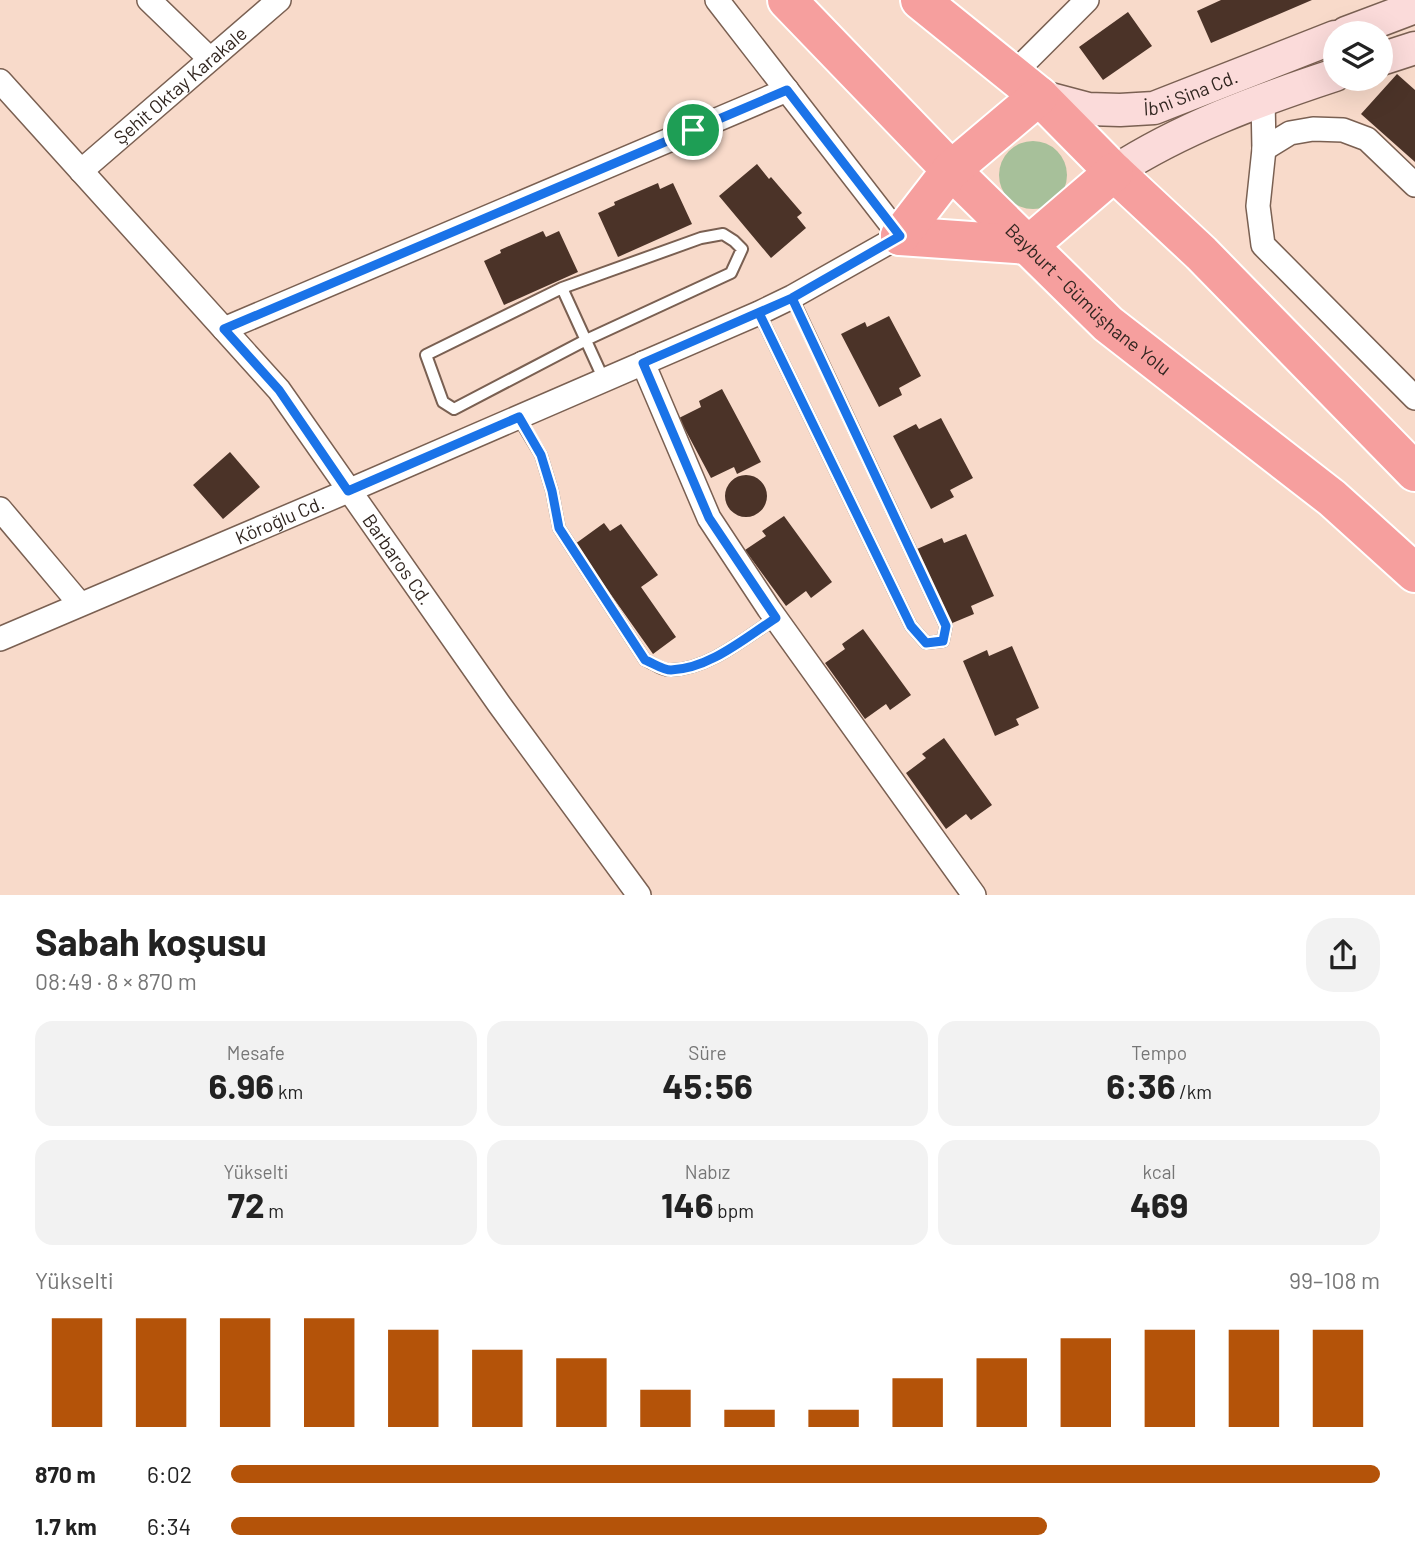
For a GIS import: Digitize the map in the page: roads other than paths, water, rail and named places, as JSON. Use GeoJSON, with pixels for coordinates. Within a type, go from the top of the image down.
{"type":"FeatureCollection","features":[{"type":"Feature","properties":{"kind":"highway","name":"Bayburt - Gümüşhane Yolu"},"geometry":{"type":"LineString","coordinates":[[787,0],[951,170],[1108,324],[1332,498],[1415,573]]}},
{"type":"Feature","properties":{"kind":"highway"},"geometry":{"type":"LineString","coordinates":[[920,0],[1026,85],[1201,253],[1415,472]]}},
{"type":"Feature","properties":{"kind":"highway"},"geometry":{"type":"LineString","coordinates":[[900,236],[951,170],[1026,85]]}},
{"type":"Feature","properties":{"kind":"highway"},"geometry":{"type":"LineString","coordinates":[[900,236],[1028,245],[1114,172]]}},
{"type":"Feature","properties":{"kind":"main road"},"geometry":{"type":"LineString","coordinates":[[1377,21],[1415,6]]}},
{"type":"Feature","properties":{"kind":"main road","name":"İbni Sina Cd."},"geometry":{"type":"LineString","coordinates":[[1026,85],[1088,108],[1154,108],[1323,42]]}},
{"type":"Feature","properties":{"kind":"main road"},"geometry":{"type":"LineString","coordinates":[[1393,55],[1415,48]]}},
{"type":"Feature","properties":{"kind":"main road","name":"İbni Sina Cd."},"geometry":{"type":"LineString","coordinates":[[1114,172],[1146,151],[1262,99],[1323,79]]}},
{"type":"Feature","properties":{"kind":"street"},"geometry":{"type":"LineString","coordinates":[[149,0],[210,59]]}},
{"type":"Feature","properties":{"kind":"street","name":"Şehit Oktay Karakale"},"geometry":{"type":"LineString","coordinates":[[81,171],[279,0]]}},
{"type":"Feature","properties":{"kind":"street"},"geometry":{"type":"LineString","coordinates":[[717,0],[900,236]]}},
{"type":"Feature","properties":{"kind":"street"},"geometry":{"type":"LineString","coordinates":[[1026,85],[1087,0]]}},
{"type":"Feature","properties":{"kind":"street","name":"Barbaros Cd."},"geometry":{"type":"LineString","coordinates":[[0,81],[9,106],[81,171],[279,390],[499,704],[639,895]]}},
{"type":"Feature","properties":{"kind":"street"},"geometry":{"type":"LineString","coordinates":[[224,329],[787,90]]}},
{"type":"Feature","properties":{"kind":"street"},"geometry":{"type":"LineString","coordinates":[[1262,99],[1264,149],[1258,206],[1263,245],[1412,389]]}},
{"type":"Feature","properties":{"kind":"street"},"geometry":{"type":"LineString","coordinates":[[1264,149],[1290,133],[1313,129],[1343,130],[1367,139],[1415,185]]}},
{"type":"Feature","properties":{"kind":"street","name":"Köroğlu Cd."},"geometry":{"type":"LineString","coordinates":[[0,639],[759,313],[792,298],[900,236]]}},
{"type":"Feature","properties":{"kind":"street"},"geometry":{"type":"LineString","coordinates":[[643,363],[709,518],[776,618],[974,895]]}},
{"type":"Feature","properties":{"kind":"street"},"geometry":{"type":"LineString","coordinates":[[0,509],[80,604]]}},
{"type":"Feature","properties":{"kind":"lane"},"geometry":{"type":"LineString","coordinates":[[723,234],[742,249],[731,273],[586,340],[454,409],[443,402],[426,355],[562,288],[701,237],[723,234]]}},
{"type":"Feature","properties":{"kind":"lane"},"geometry":{"type":"LineString","coordinates":[[562,288],[604,380]]}},
{"type":"Feature","properties":{"kind":"lane"},"geometry":{"type":"LineString","coordinates":[[759,313],[911,626],[926,643],[943,641],[946,626],[792,298]]}},
{"type":"Feature","properties":{"kind":"lane"},"geometry":{"type":"LineString","coordinates":[[519,417],[541,455],[559,528],[645,660],[668,671],[695,666],[776,618]]}}]}
